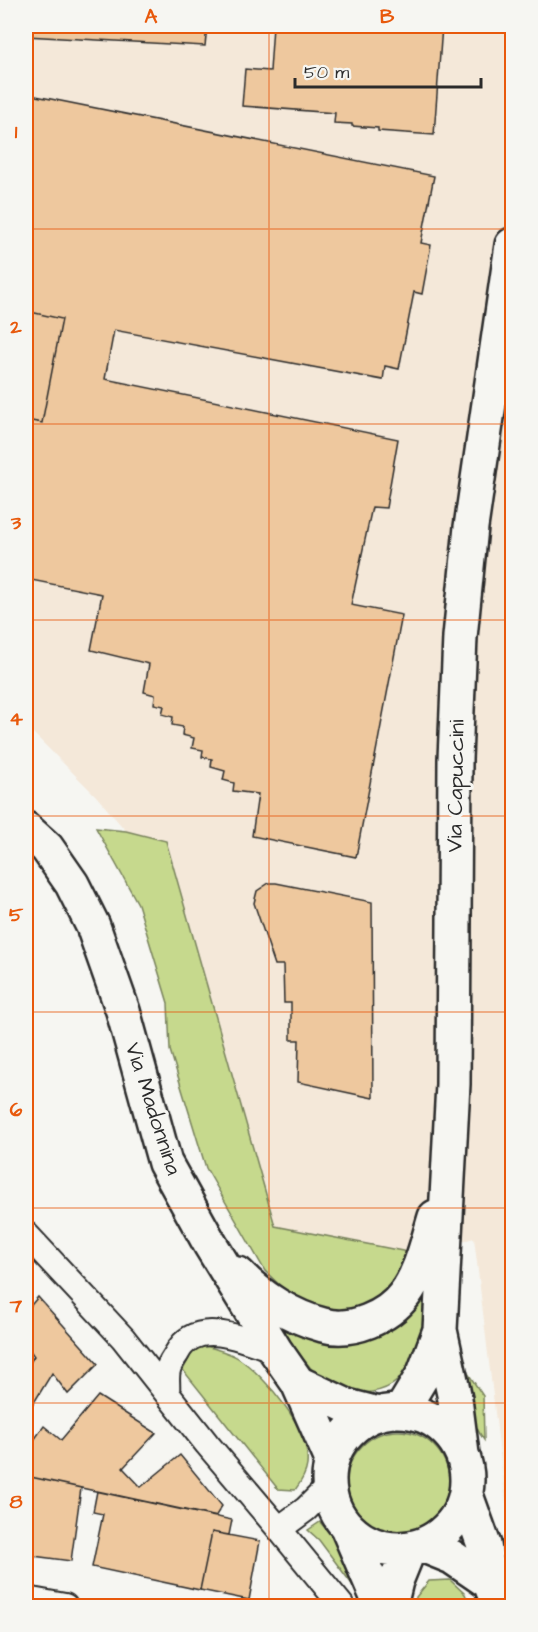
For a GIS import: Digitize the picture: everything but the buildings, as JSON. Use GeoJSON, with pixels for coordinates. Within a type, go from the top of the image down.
{"type":"FeatureCollection","features":[{"type":"Feature","properties":{"kind":"main road","name":"Via Capuccini"},"geometry":{"type":"LineString","coordinates":[[462,1454],[455,1399],[440,1330],[453,1084],[455,759],[460,636],[471,527],[513,245]]}},
{"type":"Feature","properties":{"kind":"main road","name":"Via Madonnina"},"geometry":{"type":"LineString","coordinates":[[26,829],[47,848],[72,884],[93,926],[123,1011],[165,1163],[210,1244],[298,1383],[331,1473]]}},
{"type":"Feature","properties":{"kind":"main road"},"geometry":{"type":"LineString","coordinates":[[210,1244],[252,1288],[284,1309],[325,1326],[355,1326],[382,1315],[404,1295],[424,1253],[449,1166]]}},
{"type":"Feature","properties":{"kind":"main road","name":"Via Capuccini"},"geometry":{"type":"LineString","coordinates":[[390,1413],[424,1372],[440,1330]]}},
{"type":"Feature","properties":{"kind":"main road","name":"Via Madonnina"},"geometry":{"type":"LineString","coordinates":[[298,1383],[347,1406],[390,1413]]}},
{"type":"Feature","properties":{"kind":"main road"},"geometry":{"type":"LineString","coordinates":[[381,1606],[347,1527],[335,1507],[331,1473],[342,1440],[358,1424],[390,1413],[420,1414],[438,1423],[452,1437],[462,1454],[467,1474],[466,1495],[460,1511],[450,1526],[438,1537],[416,1547],[396,1581],[390,1606]]}},
{"type":"Feature","properties":{"kind":"main road"},"geometry":{"type":"LineString","coordinates":[[466,1495],[484,1545],[495,1595]]}},
{"type":"Feature","properties":{"kind":"main road"},"geometry":{"type":"LineString","coordinates":[[347,1527],[365,1541],[386,1548],[416,1547],[452,1557],[495,1595]]}},
{"type":"Feature","properties":{"kind":"street"},"geometry":{"type":"LineString","coordinates":[[26,1234],[123,1338],[342,1606]]}},
{"type":"Feature","properties":{"kind":"street"},"geometry":{"type":"LineString","coordinates":[[167,1393],[168,1369],[181,1344],[194,1336],[212,1332],[275,1350]]}},
{"type":"Feature","properties":{"kind":"street"},"geometry":{"type":"LineString","coordinates":[[279,1528],[306,1509],[331,1473]]}},
{"type":"Feature","properties":{"kind":"street"},"geometry":{"type":"LineString","coordinates":[[26,1599],[66,1606]]}},
{"type":"Feature","properties":{"kind":"shaded area"},"geometry":{"type":"Polygon","coordinates":[[[26,26],[512,26],[512,1553],[474,1238],[418,1254],[275,1226],[166,841],[126,831],[96,796],[26,726],[26,26]]]}},
{"type":"Feature","properties":{"kind":"green space"},"geometry":{"type":"Polygon","coordinates":[[[96,828],[126,831],[166,841],[275,1226],[418,1254],[392,1284],[364,1308],[318,1312],[293,1298],[265,1271],[206,1168],[170,1050],[168,1003],[138,904],[96,828]]]}},
{"type":"Feature","properties":{"kind":"green space"},"geometry":{"type":"Polygon","coordinates":[[[428,1279],[424,1316],[416,1352],[409,1368],[398,1381],[382,1389],[352,1393],[328,1385],[310,1367],[273,1316],[335,1338],[428,1279]]]}},
{"type":"Feature","properties":{"kind":"green space"},"geometry":{"type":"Polygon","coordinates":[[[207,1346],[234,1356],[249,1367],[273,1391],[294,1420],[302,1436],[307,1465],[306,1472],[295,1490],[278,1489],[183,1370],[193,1350],[207,1346]]]}},
{"type":"Feature","properties":{"kind":"green space"},"geometry":{"type":"Polygon","coordinates":[[[460,1361],[483,1396],[484,1440],[470,1412],[460,1361]]]}},
{"type":"Feature","properties":{"kind":"green space"},"geometry":{"type":"Polygon","coordinates":[[[398,1431],[418,1435],[434,1446],[445,1462],[449,1482],[445,1502],[434,1518],[418,1529],[398,1533],[378,1529],[362,1518],[351,1502],[347,1482],[351,1462],[362,1446],[378,1435],[398,1431]]]}},
{"type":"Feature","properties":{"kind":"green space"},"geometry":{"type":"Polygon","coordinates":[[[320,1522],[341,1547],[360,1595],[319,1540],[308,1530],[320,1522]]]}},
{"type":"Feature","properties":{"kind":"green space"},"geometry":{"type":"Polygon","coordinates":[[[450,1580],[465,1594],[470,1606],[415,1606],[416,1597],[429,1581],[450,1580]]]}}]}
